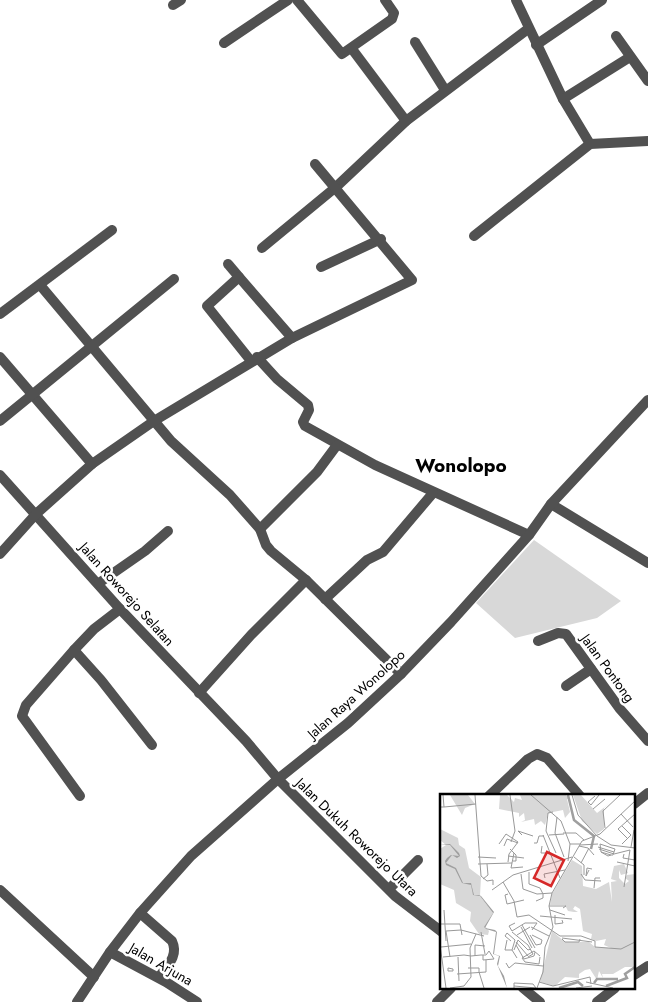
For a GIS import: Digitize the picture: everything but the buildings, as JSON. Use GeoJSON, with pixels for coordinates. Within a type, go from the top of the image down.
{"type":"FeatureCollection","features":[{"type":"Feature","properties":{"kind":"street"},"geometry":{"type":"LineString","coordinates":[[224,43],[288,0]]}},
{"type":"Feature","properties":{"kind":"street"},"geometry":{"type":"LineString","coordinates":[[297,0],[340,53],[344,54],[392,19],[394,13],[385,0]]}},
{"type":"Feature","properties":{"kind":"street"},"geometry":{"type":"LineString","coordinates":[[536,45],[602,0]]}},
{"type":"Feature","properties":{"kind":"street"},"geometry":{"type":"LineString","coordinates":[[518,1],[528,29],[563,99],[590,144]]}},
{"type":"Feature","properties":{"kind":"street"},"geometry":{"type":"LineString","coordinates":[[262,248],[336,187],[406,121],[528,29]]}},
{"type":"Feature","properties":{"kind":"street"},"geometry":{"type":"LineString","coordinates":[[616,36],[648,81]]}},
{"type":"Feature","properties":{"kind":"street"},"geometry":{"type":"LineString","coordinates":[[414,42],[445,90]]}},
{"type":"Feature","properties":{"kind":"street"},"geometry":{"type":"LineString","coordinates":[[352,49],[406,121]]}},
{"type":"Feature","properties":{"kind":"street"},"geometry":{"type":"LineString","coordinates":[[563,99],[630,57]]}},
{"type":"Feature","properties":{"kind":"street"},"geometry":{"type":"LineString","coordinates":[[474,236],[590,144],[647,143]]}},
{"type":"Feature","properties":{"kind":"street"},"geometry":{"type":"LineString","coordinates":[[0,554],[36,514],[92,464],[154,421],[254,359],[292,338],[412,280],[381,239],[315,164]]}},
{"type":"Feature","properties":{"kind":"street"},"geometry":{"type":"LineString","coordinates":[[0,314],[35,286],[40,286],[112,230]]}},
{"type":"Feature","properties":{"kind":"street"},"geometry":{"type":"LineString","coordinates":[[321,267],[381,239]]}},
{"type":"Feature","properties":{"kind":"street"},"geometry":{"type":"LineString","coordinates":[[228,264],[292,338]]}},
{"type":"Feature","properties":{"kind":"street"},"geometry":{"type":"LineString","coordinates":[[239,277],[207,306],[254,359],[308,405],[309,410],[303,424],[337,445],[433,493],[500,520],[529,535]]}},
{"type":"Feature","properties":{"kind":"street"},"geometry":{"type":"LineString","coordinates":[[0,421],[174,278]]}},
{"type":"Feature","properties":{"kind":"street"},"geometry":{"type":"LineString","coordinates":[[40,286],[90,348],[189,460],[230,495],[260,529],[266,545],[271,551],[326,599],[400,674]]}},
{"type":"Feature","properties":{"kind":"street"},"geometry":{"type":"LineString","coordinates":[[0,357],[92,464]]}},
{"type":"Feature","properties":{"kind":"street","name":"Jalan Raya Wonolopo"},"geometry":{"type":"LineString","coordinates":[[78,1002],[110,952],[140,913],[191,856],[278,779],[348,723],[400,674],[452,622],[529,535],[551,504],[648,400]]}},
{"type":"Feature","properties":{"kind":"street"},"geometry":{"type":"LineString","coordinates":[[260,529],[317,472],[337,445]]}},
{"type":"Feature","properties":{"kind":"street","name":"Jalan Roworejo Selatan"},"geometry":{"type":"LineString","coordinates":[[0,475],[99,583],[120,609],[246,741],[278,779]]}},
{"type":"Feature","properties":{"kind":"street"},"geometry":{"type":"LineString","coordinates":[[326,599],[366,560],[383,552],[433,493]]}},
{"type":"Feature","properties":{"kind":"street"},"geometry":{"type":"LineString","coordinates":[[551,504],[648,563]]}},
{"type":"Feature","properties":{"kind":"street"},"geometry":{"type":"LineString","coordinates":[[99,583],[168,531]]}},
{"type":"Feature","properties":{"kind":"street"},"geometry":{"type":"LineString","coordinates":[[199,693],[251,635],[306,580]]}},
{"type":"Feature","properties":{"kind":"street"},"geometry":{"type":"LineString","coordinates":[[80,796],[22,716],[26,705],[74,650],[94,629],[120,609]]}},
{"type":"Feature","properties":{"kind":"street","name":"Jalan Pontong"},"geometry":{"type":"LineString","coordinates":[[538,641],[558,633],[566,634],[620,709],[648,740]]}},
{"type":"Feature","properties":{"kind":"street"},"geometry":{"type":"LineString","coordinates":[[74,650],[101,680],[152,745]]}},
{"type":"Feature","properties":{"kind":"street"},"geometry":{"type":"LineString","coordinates":[[566,686],[591,669]]}},
{"type":"Feature","properties":{"kind":"street"},"geometry":{"type":"LineString","coordinates":[[492,794],[528,759],[538,754],[547,758],[578,794]]}},
{"type":"Feature","properties":{"kind":"street","name":"Jalan Dukuh Roworejo Utara"},"geometry":{"type":"LineString","coordinates":[[278,779],[389,889],[440,930]]}},
{"type":"Feature","properties":{"kind":"street"},"geometry":{"type":"LineString","coordinates":[[636,802],[648,793]]}},
{"type":"Feature","properties":{"kind":"street"},"geometry":{"type":"LineString","coordinates":[[389,889],[418,860]]}},
{"type":"Feature","properties":{"kind":"street"},"geometry":{"type":"LineString","coordinates":[[0,890],[94,978]]}},
{"type":"Feature","properties":{"kind":"street"},"geometry":{"type":"LineString","coordinates":[[140,913],[167,936],[175,946],[172,960],[159,978]]}},
{"type":"Feature","properties":{"kind":"street","name":"Jalan Arjuna"},"geometry":{"type":"LineString","coordinates":[[110,952],[159,978],[197,1002]]}},
{"type":"Feature","properties":{"kind":"street"},"geometry":{"type":"LineString","coordinates":[[636,973],[648,966]]}},
{"type":"Feature","properties":{"kind":"street"},"geometry":{"type":"LineString","coordinates":[[437,1002],[449,990]]}},
{"type":"Feature","properties":{"kind":"street"},"geometry":{"type":"LineString","coordinates":[[528,990],[540,1002]]}},
{"type":"Feature","properties":{"kind":"street"},"geometry":{"type":"LineString","coordinates":[[597,1002],[612,990]]}},
{"type":"Feature","properties":{"kind":"shaded area"},"geometry":{"type":"Polygon","coordinates":[[[534,540],[621,601],[597,618],[515,638],[476,603],[534,540]]]}},
{"type":"Feature","properties":{"kind":"district","name":"Wonolopo"},"geometry":{"type":"Point","coordinates":[461,465]}}]}
